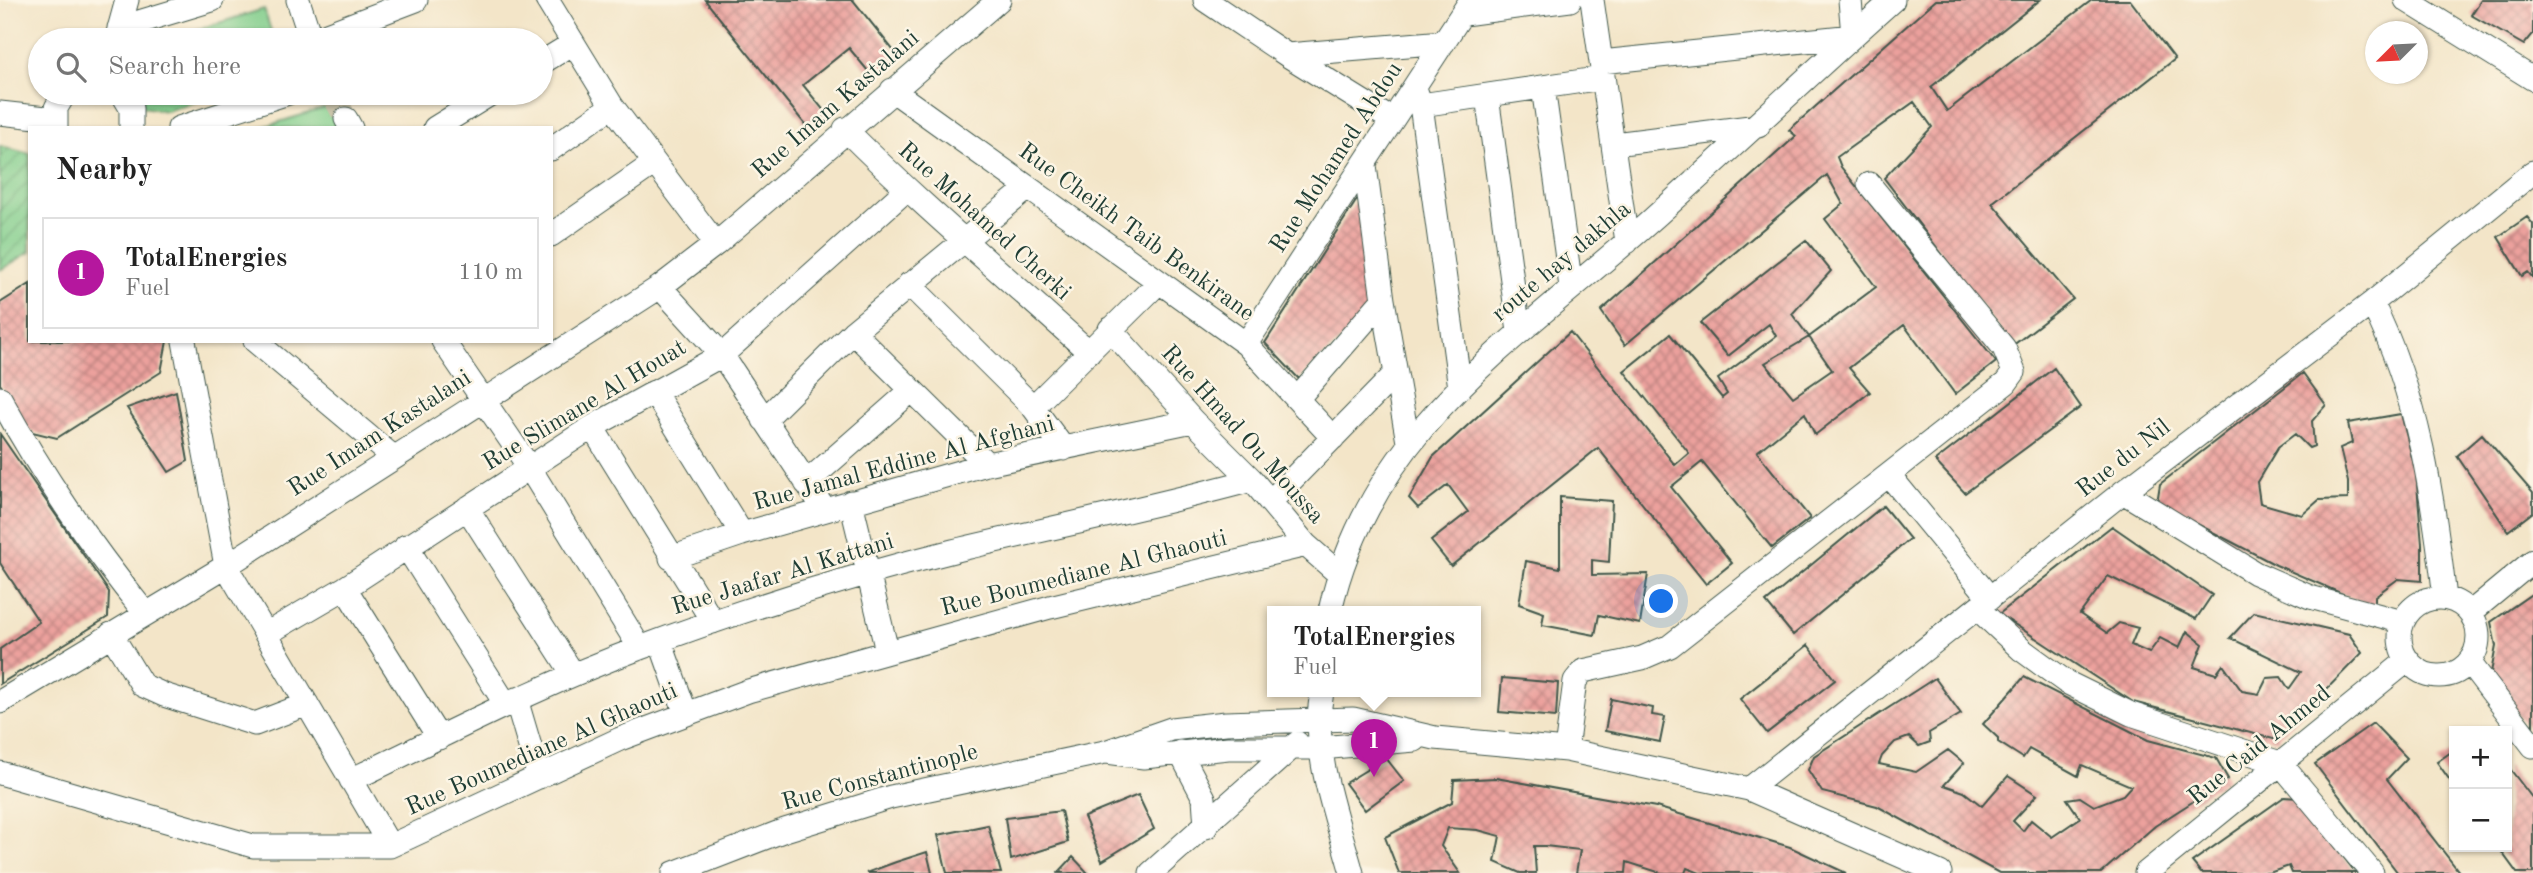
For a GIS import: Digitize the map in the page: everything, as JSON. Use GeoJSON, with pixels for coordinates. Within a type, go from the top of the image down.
{"type":"FeatureCollection","features":[{"type":"Feature","properties":{"kind":"street"},"geometry":{"type":"LineString","coordinates":[[120,28],[127,0]]}},
{"type":"Feature","properties":{"kind":"street"},"geometry":{"type":"LineString","coordinates":[[135,28],[212,0]]}},
{"type":"Feature","properties":{"kind":"street"},"geometry":{"type":"LineString","coordinates":[[298,0],[307,28]]}},
{"type":"Feature","properties":{"kind":"street"},"geometry":{"type":"LineString","coordinates":[[342,28],[416,0]]}},
{"type":"Feature","properties":{"kind":"street"},"geometry":{"type":"LineString","coordinates":[[547,0],[612,106],[653,164],[716,244]]}},
{"type":"Feature","properties":{"kind":"street","name":"Rue Imam Kastalani"},"geometry":{"type":"LineString","coordinates":[[0,702],[226,566],[391,456],[660,287],[716,244],[845,130],[999,0]]}},
{"type":"Feature","properties":{"kind":"street"},"geometry":{"type":"LineString","coordinates":[[1467,7],[1570,0]]}},
{"type":"Feature","properties":{"kind":"street"},"geometry":{"type":"LineString","coordinates":[[1592,0],[1627,242]]}},
{"type":"Feature","properties":{"kind":"street"},"geometry":{"type":"LineString","coordinates":[[1460,388],[1418,97],[1487,96],[1543,87],[1602,70],[1853,36],[1850,0]]}},
{"type":"Feature","properties":{"kind":"street","name":"route hay dakhla"},"geometry":{"type":"LineString","coordinates":[[1331,606],[1338,573],[1382,480],[1408,442],[1519,332],[1627,242],[1758,126],[1893,0]]}},
{"type":"Feature","properties":{"kind":"street"},"geometry":{"type":"LineString","coordinates":[[2406,0],[2533,79]]}},
{"type":"Feature","properties":{"kind":"street"},"geometry":{"type":"LineString","coordinates":[[1214,1],[1287,55],[1392,120]]}},
{"type":"Feature","properties":{"kind":"street","name":"Rue Mohamed Abdou"},"geometry":{"type":"LineString","coordinates":[[1246,344],[1392,120],[1418,97],[1444,42],[1467,7]]}},
{"type":"Feature","properties":{"kind":"street"},"geometry":{"type":"LineString","coordinates":[[1287,55],[1444,42]]}},
{"type":"Feature","properties":{"kind":"street"},"geometry":{"type":"LineString","coordinates":[[553,56],[572,44]]}},
{"type":"Feature","properties":{"kind":"street"},"geometry":{"type":"LineString","coordinates":[[1543,87],[1571,287]]}},
{"type":"Feature","properties":{"kind":"street","name":"Rue Cheikh Taib Benkirane"},"geometry":{"type":"LineString","coordinates":[[892,90],[1246,344],[1333,438]]}},
{"type":"Feature","properties":{"kind":"street"},"geometry":{"type":"LineString","coordinates":[[1487,96],[1519,332]]}},
{"type":"Feature","properties":{"kind":"street"},"geometry":{"type":"LineString","coordinates":[[1,112],[55,123],[58,105]]}},
{"type":"Feature","properties":{"kind":"street"},"geometry":{"type":"LineString","coordinates":[[129,105],[131,126]]}},
{"type":"Feature","properties":{"kind":"street"},"geometry":{"type":"LineString","coordinates":[[185,126],[251,105]]}},
{"type":"Feature","properties":{"kind":"street"},"geometry":{"type":"LineString","coordinates":[[438,126],[472,105]]}},
{"type":"Feature","properties":{"kind":"street"},"geometry":{"type":"LineString","coordinates":[[553,148],[612,106]]}},
{"type":"Feature","properties":{"kind":"street"},"geometry":{"type":"LineString","coordinates":[[1614,144],[1758,126]]}},
{"type":"Feature","properties":{"kind":"street","name":"Rue Mohamed Cherki"},"geometry":{"type":"LineString","coordinates":[[845,130],[906,190],[964,238],[1089,352]]}},
{"type":"Feature","properties":{"kind":"street"},"geometry":{"type":"LineString","coordinates":[[553,234],[653,164]]}},
{"type":"Feature","properties":{"kind":"street"},"geometry":{"type":"LineString","coordinates":[[1364,166],[1383,300],[1408,442]]}},
{"type":"Feature","properties":{"kind":"street","name":"Rue du Nil"},"geometry":{"type":"LineString","coordinates":[[1749,789],[2123,492],[2372,303],[2533,172]]}},
{"type":"Feature","properties":{"kind":"street"},"geometry":{"type":"LineString","coordinates":[[1566,750],[1575,681],[1583,671],[1642,657],[1670,646],[2006,383],[2014,372],[2004,348],[1869,184]]}},
{"type":"Feature","properties":{"kind":"street"},"geometry":{"type":"LineString","coordinates":[[764,420],[853,332],[1028,188]]}},
{"type":"Feature","properties":{"kind":"street","name":"Rue Slimane Al Houat"},"geometry":{"type":"LineString","coordinates":[[266,634],[345,588],[592,428],[722,355],[906,190]]}},
{"type":"Feature","properties":{"kind":"street"},"geometry":{"type":"LineString","coordinates":[[1033,407],[1159,282]]}},
{"type":"Feature","properties":{"kind":"street"},"geometry":{"type":"LineString","coordinates":[[909,284],[1033,407],[1064,449]]}},
{"type":"Feature","properties":{"kind":"street"},"geometry":{"type":"LineString","coordinates":[[660,287],[722,355],[824,509]]}},
{"type":"Feature","properties":{"kind":"street"},"geometry":{"type":"LineString","coordinates":[[1298,398],[1383,300]]}},
{"type":"Feature","properties":{"kind":"street"},"geometry":{"type":"LineString","coordinates":[[2372,303],[2393,345],[2423,442],[2445,598]]}},
{"type":"Feature","properties":{"kind":"street","name":"Rue Hmad Ou Moussa"},"geometry":{"type":"LineString","coordinates":[[1110,329],[1193,421],[1252,480],[1306,545],[1338,573]]}},
{"type":"Feature","properties":{"kind":"street"},"geometry":{"type":"LineString","coordinates":[[853,332],[987,464]]}},
{"type":"Feature","properties":{"kind":"street"},"geometry":{"type":"LineString","coordinates":[[184,343],[226,566],[390,846]]}},
{"type":"Feature","properties":{"kind":"street"},"geometry":{"type":"LineString","coordinates":[[262,343],[391,456]]}},
{"type":"Feature","properties":{"kind":"street"},"geometry":{"type":"LineString","coordinates":[[444,343],[650,644],[686,715]]}},
{"type":"Feature","properties":{"kind":"street"},"geometry":{"type":"LineString","coordinates":[[1270,502],[1395,374]]}},
{"type":"Feature","properties":{"kind":"street"},"geometry":{"type":"LineString","coordinates":[[806,483],[912,390]]}},
{"type":"Feature","properties":{"kind":"street"},"geometry":{"type":"LineString","coordinates":[[654,392],[742,534]]}},
{"type":"Feature","properties":{"kind":"street"},"geometry":{"type":"LineString","coordinates":[[0,398],[35,461],[84,537],[145,613]]}},
{"type":"Feature","properties":{"kind":"street","name":"Rue Jamal Eddine Al Afghani"},"geometry":{"type":"LineString","coordinates":[[671,558],[824,509],[987,464],[1193,421]]}},
{"type":"Feature","properties":{"kind":"street"},"geometry":{"type":"LineString","coordinates":[[592,428],[713,622]]}},
{"type":"Feature","properties":{"kind":"street"},"geometry":{"type":"LineString","coordinates":[[1889,475],[2022,650],[2066,682],[2131,714],[2280,763],[2372,873]]}},
{"type":"Feature","properties":{"kind":"street","name":"Rue Jaafar Al Kattani"},"geometry":{"type":"LineString","coordinates":[[351,780],[510,701],[650,644],[713,622],[952,551],[1162,505],[1252,480]]}},
{"type":"Feature","properties":{"kind":"street"},"geometry":{"type":"LineString","coordinates":[[2123,492],[2255,573],[2310,597],[2403,622]]}},
{"type":"Feature","properties":{"kind":"street"},"geometry":{"type":"LineString","coordinates":[[851,502],[887,651]]}},
{"type":"Feature","properties":{"kind":"street"},"geometry":{"type":"LineString","coordinates":[[467,508],[573,674]]}},
{"type":"Feature","properties":{"kind":"street","name":"Rue Boumediane Al Ghaouti"},"geometry":{"type":"LineString","coordinates":[[0,773],[253,846],[390,846],[620,739],[748,691],[1050,607],[1306,545]]}},
{"type":"Feature","properties":{"kind":"street"},"geometry":{"type":"LineString","coordinates":[[406,546],[510,701],[539,777]]}},
{"type":"Feature","properties":{"kind":"street"},"geometry":{"type":"LineString","coordinates":[[2470,613],[2533,561]]}},
{"type":"Feature","properties":{"kind":"street"},"geometry":{"type":"LineString","coordinates":[[345,588],[439,738]]}},
{"type":"Feature","properties":{"kind":"street"},"geometry":{"type":"LineString","coordinates":[[2445,598],[2462,605],[2470,613],[2478,638],[2469,662],[2455,673],[2438,676],[2421,672],[2408,660],[2400,642],[2403,622],[2420,603],[2445,598]]}},
{"type":"Feature","properties":{"kind":"street"},"geometry":{"type":"LineString","coordinates":[[111,634],[142,685],[164,695],[255,724],[307,704]]}},
{"type":"Feature","properties":{"kind":"street","name":"Rue Caid Ahmed"},"geometry":{"type":"LineString","coordinates":[[2147,873],[2408,660]]}},
{"type":"Feature","properties":{"kind":"street"},"geometry":{"type":"LineString","coordinates":[[2469,662],[2533,746]]}},
{"type":"Feature","properties":{"kind":"street"},"geometry":{"type":"LineString","coordinates":[[1321,697],[1318,720],[1320,748],[1352,873]]}},
{"type":"Feature","properties":{"kind":"street","name":"Rue Constantinople"},"geometry":{"type":"LineString","coordinates":[[674,873],[785,830],[891,797],[1105,752],[1171,729],[1226,723],[1353,719],[1435,738]]}},
{"type":"Feature","properties":{"kind":"street"},"geometry":{"type":"LineString","coordinates":[[1151,873],[1294,747],[1318,720]]}},
{"type":"Feature","properties":{"kind":"street"},"geometry":{"type":"LineString","coordinates":[[1435,738],[1566,750],[1749,789],[1940,873]]}},
{"type":"Feature","properties":{"kind":"street","name":"Rue Constantinople"},"geometry":{"type":"LineString","coordinates":[[1105,752],[1144,757],[1180,752],[1320,748],[1435,738]]}},
{"type":"Feature","properties":{"kind":"street"},"geometry":{"type":"LineString","coordinates":[[1180,752],[1204,798],[1206,827]]}},
{"type":"Feature","properties":{"kind":"green space"},"geometry":{"type":"Polygon","coordinates":[[[264,9],[270,28],[202,28],[264,9]]]}},
{"type":"Feature","properties":{"kind":"green space"},"geometry":{"type":"Polygon","coordinates":[[[143,105],[185,105],[166,111],[143,105]]]}},
{"type":"Feature","properties":{"kind":"green space"},"geometry":{"type":"Polygon","coordinates":[[[334,105],[341,126],[266,126],[334,105]]]}},
{"type":"Feature","properties":{"kind":"green space"},"geometry":{"type":"Polygon","coordinates":[[[0,146],[28,153],[28,253],[0,270],[0,146]]]}},
{"type":"Feature","properties":{"kind":"building"},"geometry":{"type":"Polygon","coordinates":[[[705,0],[853,0],[898,56],[873,77],[849,48],[803,85],[826,113],[808,128],[705,0]]]}},
{"type":"Feature","properties":{"kind":"building"},"geometry":{"type":"Polygon","coordinates":[[[1936,0],[2040,0],[1931,87],[1947,111],[2092,0],[2130,0],[2175,59],[1992,203],[2073,299],[2012,346],[1884,178],[1932,127],[1914,102],[1837,157],[1841,167],[1996,362],[1955,394],[1904,325],[1849,368],[1870,392],[1815,435],[1805,413],[1757,452],[1810,518],[1772,548],[1702,462],[1671,487],[1732,563],[1706,584],[1598,448],[1451,566],[1431,541],[1468,512],[1448,485],[1418,508],[1409,498],[1433,457],[1570,332],[1675,465],[1689,453],[1624,371],[1670,334],[1722,398],[1727,394],[1718,379],[1776,336],[1769,324],[1728,356],[1700,323],[1806,240],[1831,271],[1792,314],[1809,337],[1876,287],[1825,219],[1843,204],[1827,175],[1625,345],[1601,311],[1796,136],[1789,130],[1936,0]],[[1809,337],[1765,363],[1793,397],[1832,370],[1809,337]]]}},
{"type":"Feature","properties":{"kind":"building"},"geometry":{"type":"Polygon","coordinates":[[[2481,0],[2533,0],[2533,34],[2524,45],[2471,15],[2481,0]]]}},
{"type":"Feature","properties":{"kind":"building"},"geometry":{"type":"Polygon","coordinates":[[[1358,198],[1383,300],[1299,379],[1265,343],[1358,198]]]}},
{"type":"Feature","properties":{"kind":"building"},"geometry":{"type":"Polygon","coordinates":[[[2527,217],[2533,224],[2533,278],[2528,272],[2522,276],[2498,237],[2527,217]]]}},
{"type":"Feature","properties":{"kind":"building"},"geometry":{"type":"Polygon","coordinates":[[[28,285],[28,343],[167,343],[161,372],[57,438],[28,431],[0,384],[0,303],[28,285]]]}},
{"type":"Feature","properties":{"kind":"building"},"geometry":{"type":"Polygon","coordinates":[[[2054,368],[2081,407],[1965,493],[1935,461],[2054,368]]]}},
{"type":"Feature","properties":{"kind":"building"},"geometry":{"type":"Polygon","coordinates":[[[2303,373],[2326,405],[2312,421],[2314,446],[2309,448],[2295,434],[2278,447],[2257,482],[2260,503],[2302,515],[2319,500],[2348,499],[2348,482],[2340,448],[2352,443],[2348,423],[2401,414],[2416,473],[2422,581],[2398,579],[2375,596],[2375,608],[2276,565],[2157,503],[2160,484],[2303,373]]]}},
{"type":"Feature","properties":{"kind":"building"},"geometry":{"type":"Polygon","coordinates":[[[176,391],[188,461],[169,472],[127,408],[176,391]]]}},
{"type":"Feature","properties":{"kind":"building"},"geometry":{"type":"Polygon","coordinates":[[[0,434],[109,592],[108,617],[0,684],[0,649],[39,622],[0,563],[0,434]]]}},
{"type":"Feature","properties":{"kind":"building"},"geometry":{"type":"Polygon","coordinates":[[[2482,434],[2533,493],[2533,512],[2508,531],[2457,456],[2482,434]]]}},
{"type":"Feature","properties":{"kind":"building"},"geometry":{"type":"Polygon","coordinates":[[[1560,497],[1612,501],[1609,562],[1592,560],[1592,575],[1648,574],[1640,624],[1599,615],[1595,635],[1542,625],[1544,613],[1519,604],[1526,561],[1560,568],[1560,497]]]}},
{"type":"Feature","properties":{"kind":"building"},"geometry":{"type":"Polygon","coordinates":[[[1883,506],[1910,539],[1793,635],[1766,602],[1883,506]]]}},
{"type":"Feature","properties":{"kind":"building"},"geometry":{"type":"Polygon","coordinates":[[[2112,526],[2212,595],[2196,619],[2108,576],[2080,614],[2107,633],[2119,623],[2138,628],[2131,645],[2149,653],[2160,638],[2179,648],[2187,631],[2203,644],[2194,667],[2216,674],[2223,665],[2242,691],[2259,694],[2267,678],[2281,677],[2289,689],[2301,672],[2230,638],[2254,612],[2349,634],[2362,653],[2277,740],[2133,702],[1999,614],[2112,526]]]}},
{"type":"Feature","properties":{"kind":"building"},"geometry":{"type":"Polygon","coordinates":[[[2533,593],[2533,735],[2490,678],[2496,646],[2491,622],[2533,593]]]}},
{"type":"Feature","properties":{"kind":"building"},"geometry":{"type":"Polygon","coordinates":[[[1808,645],[1835,680],[1767,733],[1740,699],[1808,645]]]}},
{"type":"Feature","properties":{"kind":"building"},"geometry":{"type":"Polygon","coordinates":[[[2024,677],[2148,740],[2216,758],[2228,779],[2155,826],[2101,873],[1999,873],[1877,806],[1822,792],[1808,770],[1814,756],[1935,678],[1961,714],[1929,733],[1930,742],[1919,746],[1909,737],[1895,742],[1882,756],[1879,764],[1916,772],[1948,750],[1964,763],[1944,785],[1964,792],[1982,806],[2008,776],[2037,795],[2013,821],[2023,831],[2031,820],[2052,837],[2080,818],[2067,799],[2080,797],[2094,806],[2123,795],[2131,786],[2082,765],[2078,776],[2029,749],[2023,758],[1998,742],[1998,738],[1983,724],[2024,677]]]}},
{"type":"Feature","properties":{"kind":"building"},"geometry":{"type":"Polygon","coordinates":[[[1502,678],[1558,683],[1556,717],[1499,712],[1502,678]]]}},
{"type":"Feature","properties":{"kind":"building"},"geometry":{"type":"Polygon","coordinates":[[[1611,699],[1653,708],[1652,715],[1665,717],[1660,742],[1605,731],[1611,699]]]}},
{"type":"Feature","properties":{"kind":"building"},"geometry":{"type":"Polygon","coordinates":[[[2373,723],[2407,758],[2387,779],[2460,873],[2398,873],[2315,764],[2373,723]]]}},
{"type":"Feature","properties":{"kind":"building"},"geometry":{"type":"Polygon","coordinates":[[[2449,754],[2449,779],[2437,762],[2449,754]]]}},
{"type":"Feature","properties":{"kind":"building"},"geometry":{"type":"Polygon","coordinates":[[[1386,758],[1404,781],[1365,810],[1345,783],[1386,758]]]}},
{"type":"Feature","properties":{"kind":"building"},"geometry":{"type":"Polygon","coordinates":[[[2512,772],[2533,799],[2533,873],[2517,873],[2502,852],[2512,852],[2512,772]]]}},
{"type":"Feature","properties":{"kind":"building"},"geometry":{"type":"Polygon","coordinates":[[[1496,778],[1656,807],[1790,847],[1846,873],[1700,873],[1687,868],[1685,873],[1661,873],[1627,862],[1626,873],[1576,873],[1580,850],[1534,846],[1536,873],[1520,873],[1495,862],[1500,836],[1478,830],[1448,828],[1441,846],[1460,873],[1399,873],[1385,837],[1452,802],[1454,780],[1496,778]]]}},
{"type":"Feature","properties":{"kind":"building"},"geometry":{"type":"Polygon","coordinates":[[[1138,795],[1154,829],[1102,861],[1084,817],[1138,795]]]}},
{"type":"Feature","properties":{"kind":"building"},"geometry":{"type":"Polygon","coordinates":[[[2284,797],[2297,798],[2356,873],[2292,873],[2289,866],[2269,873],[2201,873],[2192,862],[2284,797]]]}},
{"type":"Feature","properties":{"kind":"building"},"geometry":{"type":"Polygon","coordinates":[[[1061,811],[1068,842],[1011,860],[1005,818],[1061,811]]]}},
{"type":"Feature","properties":{"kind":"building"},"geometry":{"type":"Polygon","coordinates":[[[988,825],[1001,873],[947,873],[938,835],[988,825]]]}},
{"type":"Feature","properties":{"kind":"building"},"geometry":{"type":"Polygon","coordinates":[[[927,852],[932,873],[866,873],[896,862],[927,852]]]}},
{"type":"Feature","properties":{"kind":"building"},"geometry":{"type":"Polygon","coordinates":[[[1073,857],[1088,873],[1058,873],[1073,857]]]}},
{"type":"Feature","properties":{"kind":"tunnel"},"geometry":{"type":"LineString","coordinates":[[338,105],[346,119]]}},
{"type":"Feature","properties":{"kind":"place","name":"TotalEnergies"},"geometry":{"type":"Point","coordinates":[1374,777]}}]}
